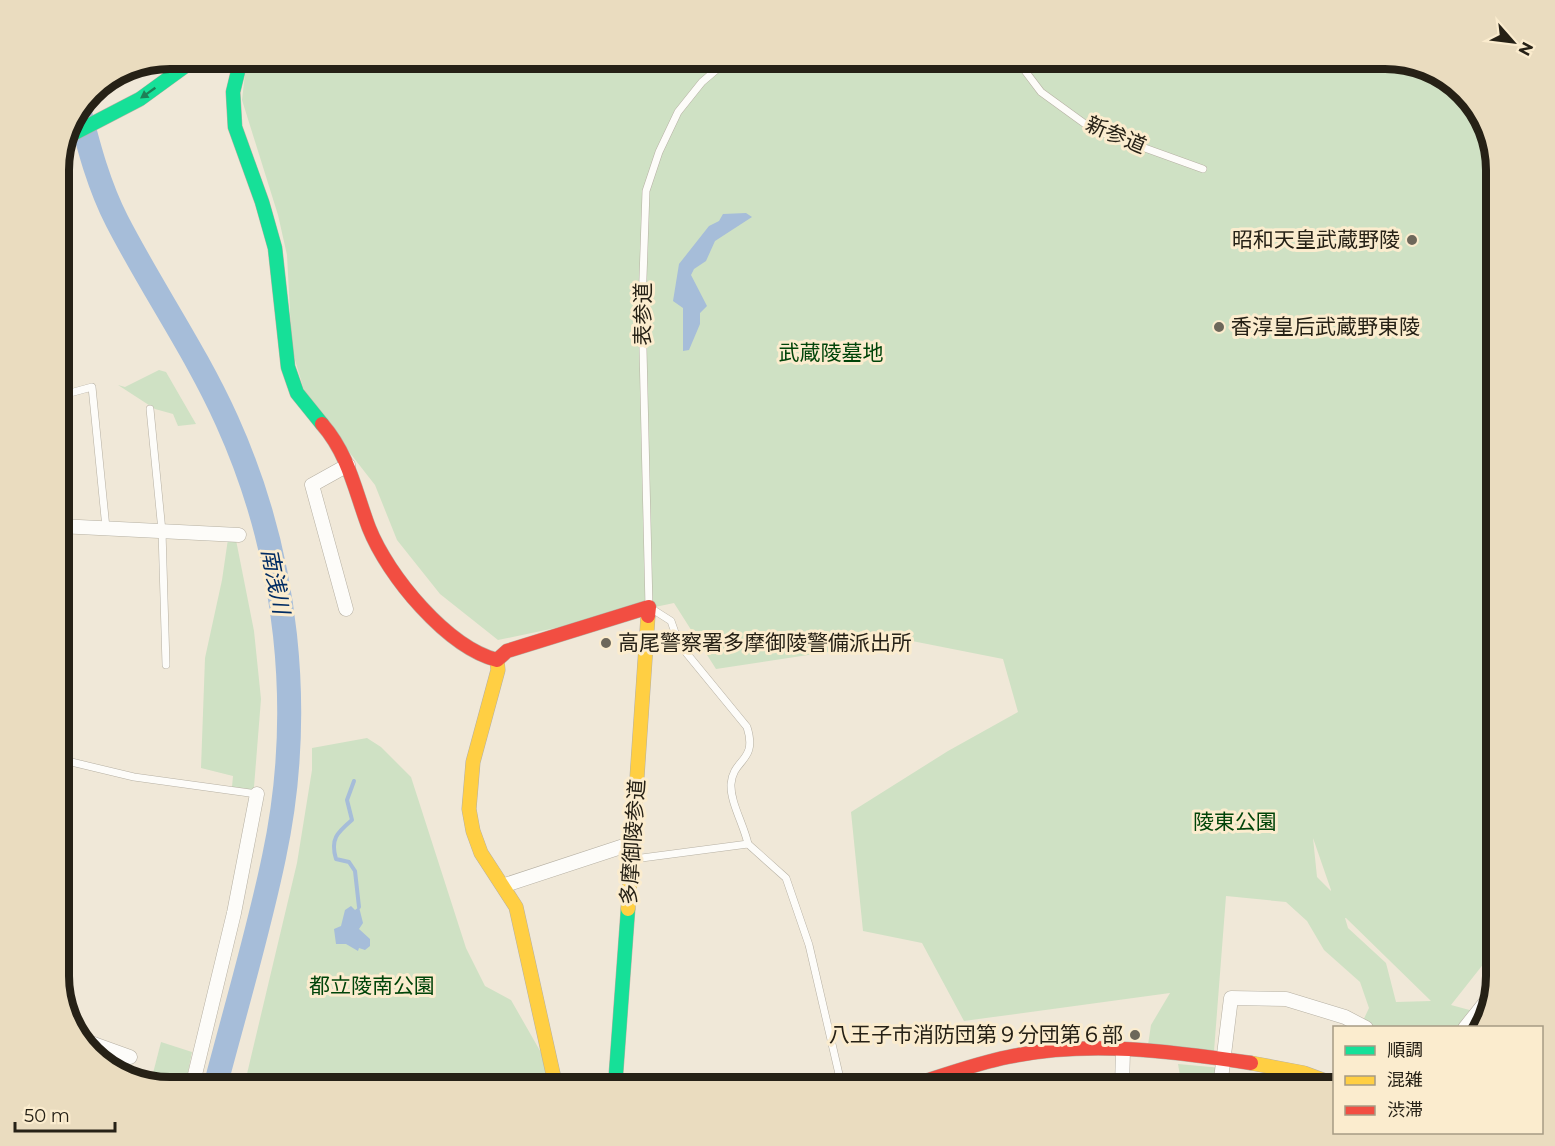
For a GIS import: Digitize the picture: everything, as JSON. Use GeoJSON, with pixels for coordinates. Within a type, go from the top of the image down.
{"type":"FeatureCollection","features":[{"type":"Feature","properties":{"kind":"street"},"geometry":{"type":"LineString","coordinates":[[77,132],[140,99],[180,69]]}},
{"type":"Feature","properties":{"kind":"street"},"geometry":{"type":"LineString","coordinates":[[237,69],[231,91],[232,107],[238,137],[274,246],[289,372],[304,406],[337,444],[348,465],[374,539],[396,575],[425,609],[471,651],[487,659],[497,660]]}},
{"type":"Feature","properties":{"kind":"street"},"geometry":{"type":"LineString","coordinates":[[150,74],[155,71]]}},
{"type":"Feature","properties":{"kind":"street"},"geometry":{"type":"LineString","coordinates":[[90,109],[123,92]]}},
{"type":"Feature","properties":{"kind":"street"},"geometry":{"type":"LineString","coordinates":[[346,609],[312,485],[348,465]]}},
{"type":"Feature","properties":{"kind":"street"},"geometry":{"type":"LineString","coordinates":[[69,526],[240,535]]}},
{"type":"Feature","properties":{"kind":"street"},"geometry":{"type":"LineString","coordinates":[[554,1077],[516,907],[505,885],[482,853],[468,812],[470,778],[494,688],[497,660],[507,651],[649,602]]}},
{"type":"Feature","properties":{"kind":"street","name":"多摩御陵参道"},"geometry":{"type":"LineString","coordinates":[[616,1077],[649,602]]}},
{"type":"Feature","properties":{"kind":"street"},"geometry":{"type":"LineString","coordinates":[[195,1077],[234,913],[257,794]]}},
{"type":"Feature","properties":{"kind":"street"},"geometry":{"type":"LineString","coordinates":[[505,885],[633,843]]}},
{"type":"Feature","properties":{"kind":"street"},"geometry":{"type":"LineString","coordinates":[[1221,1077],[1232,998],[1286,999],[1345,1017],[1362,1026]]}},
{"type":"Feature","properties":{"kind":"street"},"geometry":{"type":"LineString","coordinates":[[1467,1026],[1478,1015]]}},
{"type":"Feature","properties":{"kind":"street"},"geometry":{"type":"LineString","coordinates":[[96,1045],[130,1057]]}},
{"type":"Feature","properties":{"kind":"street"},"geometry":{"type":"LineString","coordinates":[[936,1077],[974,1064],[1013,1055],[1078,1048],[1223,1059],[1283,1068],[1312,1077]]}},
{"type":"Feature","properties":{"kind":"street"},"geometry":{"type":"LineString","coordinates":[[1122,1077],[1123,1050]]}},
{"type":"Feature","properties":{"kind":"lane","name":"表参道"},"geometry":{"type":"LineString","coordinates":[[649,602],[642,306],[646,191],[659,152],[678,112],[702,82],[717,69]]}},
{"type":"Feature","properties":{"kind":"lane","name":"新参道"},"geometry":{"type":"LineString","coordinates":[[1024,69],[1041,92],[1092,129],[1203,169]]}},
{"type":"Feature","properties":{"kind":"lane"},"geometry":{"type":"LineString","coordinates":[[69,393],[92,387],[106,528]]}},
{"type":"Feature","properties":{"kind":"lane"},"geometry":{"type":"LineString","coordinates":[[150,409],[162,531],[166,666]]}},
{"type":"Feature","properties":{"kind":"lane"},"geometry":{"type":"LineString","coordinates":[[649,602],[671,621],[679,644],[747,727],[750,737],[749,754],[734,772],[731,785],[748,844],[786,878],[809,945],[839,1077]]}},
{"type":"Feature","properties":{"kind":"lane"},"geometry":{"type":"LineString","coordinates":[[69,761],[134,777],[257,794]]}},
{"type":"Feature","properties":{"kind":"lane"},"geometry":{"type":"LineString","coordinates":[[632,859],[748,844]]}},
{"type":"Feature","properties":{"kind":"green space","name":"武蔵陵墓地"},"geometry":{"type":"Polygon","coordinates":[[[248,69],[1385,69],[1418,74],[1447,90],[1465,108],[1476,125],[1483,144],[1486,170],[1486,961],[1451,1005],[1477,1012],[1466,1026],[1361,1025],[1369,1008],[1360,982],[1324,950],[1307,921],[1286,902],[1226,896],[1214,1051],[1148,1045],[1151,1025],[1170,993],[964,1021],[922,943],[863,931],[851,812],[948,751],[1018,712],[1003,659],[907,640],[716,669],[674,603],[498,640],[440,594],[397,540],[375,485],[306,397],[292,350],[287,255],[278,215],[242,100],[248,69]],[[1313,838],[1317,877],[1331,890],[1313,838]],[[1346,918],[1348,928],[1386,963],[1396,1002],[1431,1001],[1346,918]]]}},
{"type":"Feature","properties":{"kind":"green space"},"geometry":{"type":"Polygon","coordinates":[[[159,370],[166,372],[196,424],[178,426],[173,414],[155,409],[118,385],[125,387],[159,370]]]}},
{"type":"Feature","properties":{"kind":"green space"},"geometry":{"type":"Polygon","coordinates":[[[228,539],[236,540],[254,631],[261,699],[254,787],[251,790],[232,787],[233,776],[201,768],[205,658],[222,580],[228,539]]]}},
{"type":"Feature","properties":{"kind":"green space","name":"都立陵南公園"},"geometry":{"type":"Polygon","coordinates":[[[367,738],[381,747],[411,777],[466,948],[485,986],[511,1000],[543,1056],[548,1077],[246,1077],[297,863],[312,770],[312,748],[367,738]]]}},
{"type":"Feature","properties":{"kind":"green space"},"geometry":{"type":"Polygon","coordinates":[[[161,1042],[192,1052],[187,1077],[153,1075],[161,1042]]]}},
{"type":"Feature","properties":{"kind":"green space"},"geometry":{"type":"Polygon","coordinates":[[[1178,1064],[1222,1068],[1221,1077],[1180,1077],[1178,1064]]]}},
{"type":"Feature","properties":{"kind":"water"},"geometry":{"type":"Polygon","coordinates":[[[746,213],[752,217],[715,241],[706,261],[694,269],[691,275],[707,306],[700,313],[700,324],[689,350],[683,351],[683,308],[673,301],[679,264],[709,226],[719,221],[723,214],[746,213]]]}},
{"type":"Feature","properties":{"kind":"water"},"geometry":{"type":"Polygon","coordinates":[[[351,906],[355,910],[359,907],[363,923],[359,929],[370,939],[370,946],[365,950],[359,948],[358,951],[346,944],[336,944],[334,929],[341,926],[345,910],[351,906]]]}},
{"type":"Feature","properties":{"kind":"waterway","name":"南浅川"},"geometry":{"type":"LineString","coordinates":[[82,121],[95,167],[111,208],[215,395],[248,473],[277,580],[285,635],[289,691],[288,747],[283,802],[261,915],[218,1077]]}},
{"type":"Feature","properties":{"kind":"waterway"},"geometry":{"type":"LineString","coordinates":[[354,781],[347,800],[352,820],[336,837],[334,852],[336,859],[349,862],[355,871],[359,907]]}},
{"type":"Feature","properties":{"kind":"traffic: fast"},"geometry":{"type":"LineString","coordinates":[[77,132],[140,99],[181,69]]}},
{"type":"Feature","properties":{"kind":"traffic: fast"},"geometry":{"type":"LineString","coordinates":[[239,69],[233,92],[235,127],[262,202],[275,248],[288,367],[297,393],[322,424]]}},
{"type":"Feature","properties":{"kind":"traffic: fast"},"geometry":{"type":"LineString","coordinates":[[616,1077],[628,909]]}},
{"type":"Feature","properties":{"kind":"traffic: slow"},"geometry":{"type":"LineString","coordinates":[[628,909],[648,616]]}},
{"type":"Feature","properties":{"kind":"traffic: slow"},"geometry":{"type":"LineString","coordinates":[[497,660],[498,670],[473,762],[469,809],[473,831],[481,853],[516,907],[554,1077]]}},
{"type":"Feature","properties":{"kind":"traffic: slow"},"geometry":{"type":"LineString","coordinates":[[1251,1063],[1315,1077]]}},
{"type":"Feature","properties":{"kind":"traffic: jam"},"geometry":{"type":"LineString","coordinates":[[322,424],[339,448],[369,528],[390,567],[421,607],[459,641],[478,653],[497,660],[507,651],[649,607],[648,616]]}},
{"type":"Feature","properties":{"kind":"traffic: jam"},"geometry":{"type":"LineString","coordinates":[[938,1077],[1008,1057],[1068,1049],[1160,1051],[1251,1063]]}},
{"type":"Feature","properties":{"kind":"place","name":"昭和天皇武蔵野陵"},"geometry":{"type":"Point","coordinates":[1412,240]}},
{"type":"Feature","properties":{"kind":"place","name":"香淳皇后武蔵野東陵"},"geometry":{"type":"Point","coordinates":[1219,327]}},
{"type":"Feature","properties":{"kind":"place","name":"高尾警察署多摩御陵警備派出所"},"geometry":{"type":"Point","coordinates":[606,643]}},
{"type":"Feature","properties":{"kind":"place","name":"八王子市消防団第９分団第６部"},"geometry":{"type":"Point","coordinates":[1135,1035]}},
{"type":"Feature","properties":{"kind":"park label","name":"陵東公園"},"geometry":{"type":"Point","coordinates":[1235,822]}}]}
